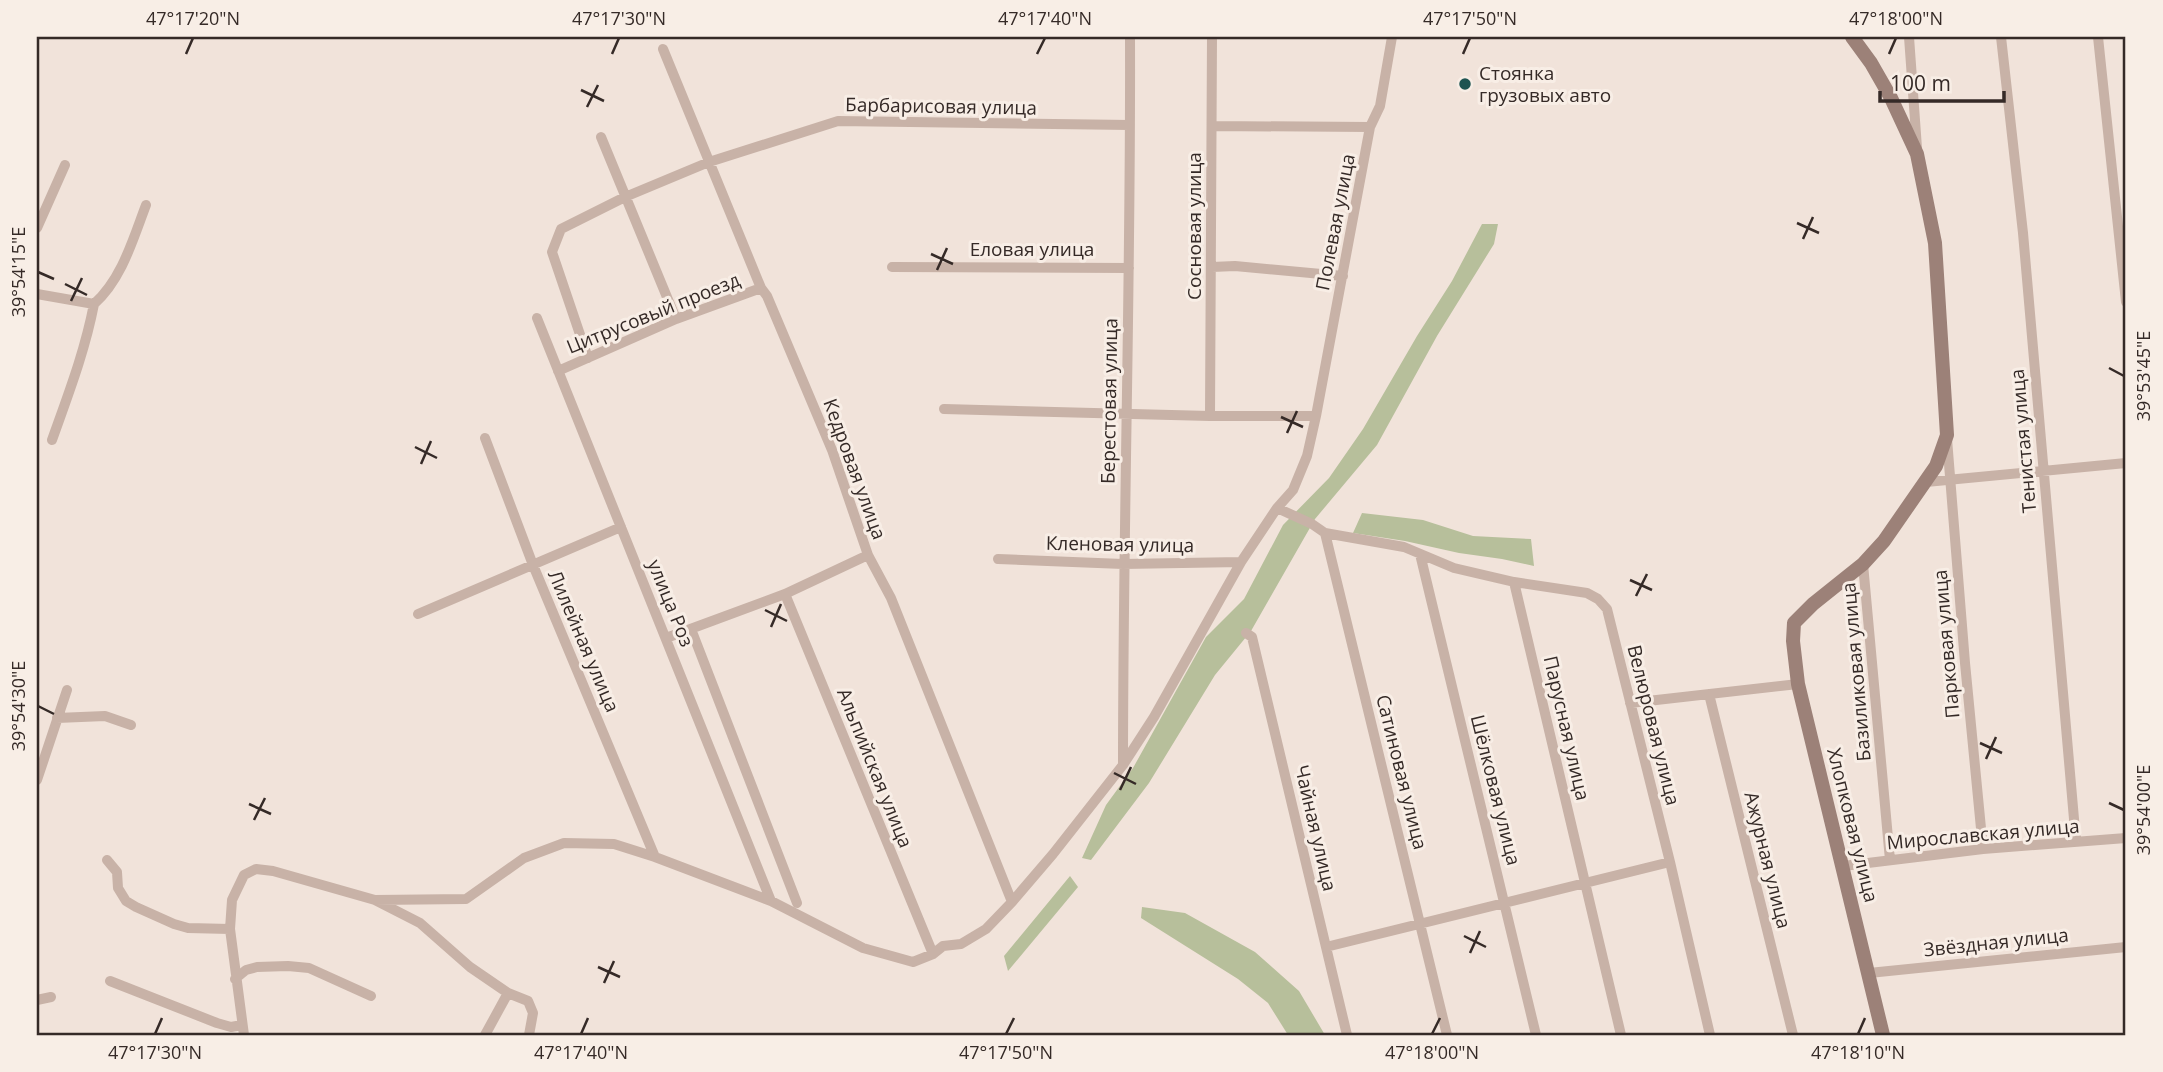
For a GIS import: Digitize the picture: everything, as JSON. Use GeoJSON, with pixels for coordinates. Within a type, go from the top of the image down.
{"type":"FeatureCollection","features":[{"type":"Feature","properties":{"kind":"street","name":"Берестовая улица"},"geometry":{"type":"LineString","coordinates":[[1123,765],[1130,37]]}},
{"type":"Feature","properties":{"kind":"street","name":"Сосновая улица"},"geometry":{"type":"LineString","coordinates":[[1210,416],[1212,37]]}},
{"type":"Feature","properties":{"kind":"street","name":"Полевая улица"},"geometry":{"type":"LineString","coordinates":[[375,900],[466,899],[524,858],[564,843],[614,844],[771,901],[863,948],[913,962],[933,954],[943,946],[961,944],[986,929],[1053,854],[1123,765],[1154,717],[1241,562],[1277,508],[1293,490],[1307,456],[1316,416],[1370,127],[1380,106],[1392,37]]}},
{"type":"Feature","properties":{"kind":"street"},"geometry":{"type":"LineString","coordinates":[[1852,37],[1891,98],[1917,154]]}},
{"type":"Feature","properties":{"kind":"street"},"geometry":{"type":"LineString","coordinates":[[1863,564],[1926,482],[1947,435],[1935,243],[1917,154],[1909,37]]}},
{"type":"Feature","properties":{"kind":"street","name":"Тенистая улица"},"geometry":{"type":"LineString","coordinates":[[2001,37],[2023,233],[2076,842]]}},
{"type":"Feature","properties":{"kind":"street"},"geometry":{"type":"LineString","coordinates":[[2098,37],[2126,302]]}},
{"type":"Feature","properties":{"kind":"street","name":"Кедровая улица"},"geometry":{"type":"LineString","coordinates":[[663,49],[761,288],[767,296],[832,450],[868,555],[891,598],[1012,902]]}},
{"type":"Feature","properties":{"kind":"street","name":"Барбарисовая улица"},"geometry":{"type":"LineString","coordinates":[[588,358],[552,252],[561,229],[625,197],[709,162],[838,121],[1130,125]]}},
{"type":"Feature","properties":{"kind":"street"},"geometry":{"type":"LineString","coordinates":[[1212,126],[1370,127]]}},
{"type":"Feature","properties":{"kind":"street"},"geometry":{"type":"LineString","coordinates":[[601,137],[676,319]]}},
{"type":"Feature","properties":{"kind":"street"},"geometry":{"type":"LineString","coordinates":[[37,228],[65,165]]}},
{"type":"Feature","properties":{"kind":"street"},"geometry":{"type":"LineString","coordinates":[[52,440],[75,375],[94,304],[109,291],[146,205]]}},
{"type":"Feature","properties":{"kind":"street"},"geometry":{"type":"LineString","coordinates":[[1212,267],[1235,266],[1343,276]]}},
{"type":"Feature","properties":{"kind":"street","name":"Еловая улица"},"geometry":{"type":"LineString","coordinates":[[892,267],[1129,268]]}},
{"type":"Feature","properties":{"kind":"street","name":"Цитрусовый проезд"},"geometry":{"type":"LineString","coordinates":[[558,371],[676,319],[761,288]]}},
{"type":"Feature","properties":{"kind":"street"},"geometry":{"type":"LineString","coordinates":[[37,294],[94,304]]}},
{"type":"Feature","properties":{"kind":"street","name":"улица Роз"},"geometry":{"type":"LineString","coordinates":[[537,318],[771,901]]}},
{"type":"Feature","properties":{"kind":"street"},"geometry":{"type":"LineString","coordinates":[[944,409],[1316,416]]}},
{"type":"Feature","properties":{"kind":"street","name":"Парковая улица"},"geometry":{"type":"LineString","coordinates":[[1947,435],[1983,849]]}},
{"type":"Feature","properties":{"kind":"street","name":"Лилейная улица"},"geometry":{"type":"LineString","coordinates":[[485,438],[533,565],[654,857]]}},
{"type":"Feature","properties":{"kind":"street"},"geometry":{"type":"LineString","coordinates":[[1926,482],[2126,463]]}},
{"type":"Feature","properties":{"kind":"street"},"geometry":{"type":"LineString","coordinates":[[1277,508],[1325,533],[1404,547],[1454,568],[1514,582]]}},
{"type":"Feature","properties":{"kind":"street"},"geometry":{"type":"LineString","coordinates":[[418,614],[621,527]]}},
{"type":"Feature","properties":{"kind":"street","name":"Сатиновая улица"},"geometry":{"type":"LineString","coordinates":[[1325,533],[1447,1035]]}},
{"type":"Feature","properties":{"kind":"street","name":"Шёлковая улица"},"geometry":{"type":"LineString","coordinates":[[1420,554],[1536,1035]]}},
{"type":"Feature","properties":{"kind":"street"},"geometry":{"type":"LineString","coordinates":[[666,638],[785,594],[868,555]]}},
{"type":"Feature","properties":{"kind":"street","name":"Кленовая улица"},"geometry":{"type":"LineString","coordinates":[[998,559],[1123,564],[1241,562]]}},
{"type":"Feature","properties":{"kind":"street","name":"Хлопковая улица"},"geometry":{"type":"LineString","coordinates":[[1863,564],[1794,623],[1793,641],[1798,684],[1870,972],[1883,1035]]}},
{"type":"Feature","properties":{"kind":"street","name":"Базиликовая улица"},"geometry":{"type":"LineString","coordinates":[[1863,564],[1890,860]]}},
{"type":"Feature","properties":{"kind":"street","name":"Велюровая улица"},"geometry":{"type":"LineString","coordinates":[[1514,582],[1587,593],[1598,598],[1607,609],[1710,1035]]}},
{"type":"Feature","properties":{"kind":"street","name":"Парусная улица"},"geometry":{"type":"LineString","coordinates":[[1514,582],[1621,1035]]}},
{"type":"Feature","properties":{"kind":"street","name":"Альпийская улица"},"geometry":{"type":"LineString","coordinates":[[785,594],[933,954]]}},
{"type":"Feature","properties":{"kind":"street","name":"улица Роз"},"geometry":{"type":"LineString","coordinates":[[691,629],[797,903]]}},
{"type":"Feature","properties":{"kind":"street","name":"Чайная улица"},"geometry":{"type":"LineString","coordinates":[[1246,633],[1252,636],[1347,1035]]}},
{"type":"Feature","properties":{"kind":"street"},"geometry":{"type":"LineString","coordinates":[[1630,703],[1798,684]]}},
{"type":"Feature","properties":{"kind":"street"},"geometry":{"type":"LineString","coordinates":[[37,779],[67,690]]}},
{"type":"Feature","properties":{"kind":"street","name":"Ажурная улица"},"geometry":{"type":"LineString","coordinates":[[1709,694],[1793,1035]]}},
{"type":"Feature","properties":{"kind":"street"},"geometry":{"type":"LineString","coordinates":[[57,718],[105,716],[131,725]]}},
{"type":"Feature","properties":{"kind":"street","name":"Мирославская улица"},"geometry":{"type":"LineString","coordinates":[[1843,866],[1983,849],[2126,838]]}},
{"type":"Feature","properties":{"kind":"street"},"geometry":{"type":"LineString","coordinates":[[107,860],[117,872],[118,888],[126,901],[136,907],[188,928],[230,929]]}},
{"type":"Feature","properties":{"kind":"street"},"geometry":{"type":"LineString","coordinates":[[1326,947],[1670,862]]}},
{"type":"Feature","properties":{"kind":"street"},"geometry":{"type":"LineString","coordinates":[[110,981],[243,1030],[230,929],[232,900],[244,875],[256,869],[273,871],[375,900],[420,923],[470,967],[508,993],[528,1001],[533,1013],[529,1035]]}},
{"type":"Feature","properties":{"kind":"street","name":"Звёздная улица"},"geometry":{"type":"LineString","coordinates":[[1870,972],[2126,947]]}},
{"type":"Feature","properties":{"kind":"street"},"geometry":{"type":"LineString","coordinates":[[235,979],[246,970],[257,967],[309,968],[371,996]]}},
{"type":"Feature","properties":{"kind":"street"},"geometry":{"type":"LineString","coordinates":[[485,1035],[508,993]]}},
{"type":"Feature","properties":{"kind":"street"},"geometry":{"type":"LineString","coordinates":[[37,1000],[51,997]]}},
{"type":"Feature","properties":{"kind":"green space"},"geometry":{"type":"Polygon","coordinates":[[[1482,224],[1498,224],[1494,244],[1437,336],[1377,445],[1315,519],[1251,631],[1215,675],[1149,783],[1091,860],[1082,858],[1106,805],[1133,768],[1206,637],[1244,599],[1283,525],[1329,478],[1363,429],[1452,281],[1482,224]]]}},
{"type":"Feature","properties":{"kind":"green space"},"geometry":{"type":"Polygon","coordinates":[[[1362,513],[1423,520],[1473,536],[1531,539],[1534,566],[1353,533],[1362,513]]]}},
{"type":"Feature","properties":{"kind":"green space"},"geometry":{"type":"Polygon","coordinates":[[[1070,876],[1078,887],[1008,971],[1004,956],[1070,876]]]}},
{"type":"Feature","properties":{"kind":"green space"},"geometry":{"type":"Polygon","coordinates":[[[1142,907],[1185,913],[1255,952],[1299,991],[1325,1035],[1288,1035],[1268,1003],[1238,979],[1141,918],[1142,907]]]}},
{"type":"Feature","properties":{"kind":"place","name":"Стоянка грузовых авто"},"geometry":{"type":"Point","coordinates":[1465,84]}}]}
